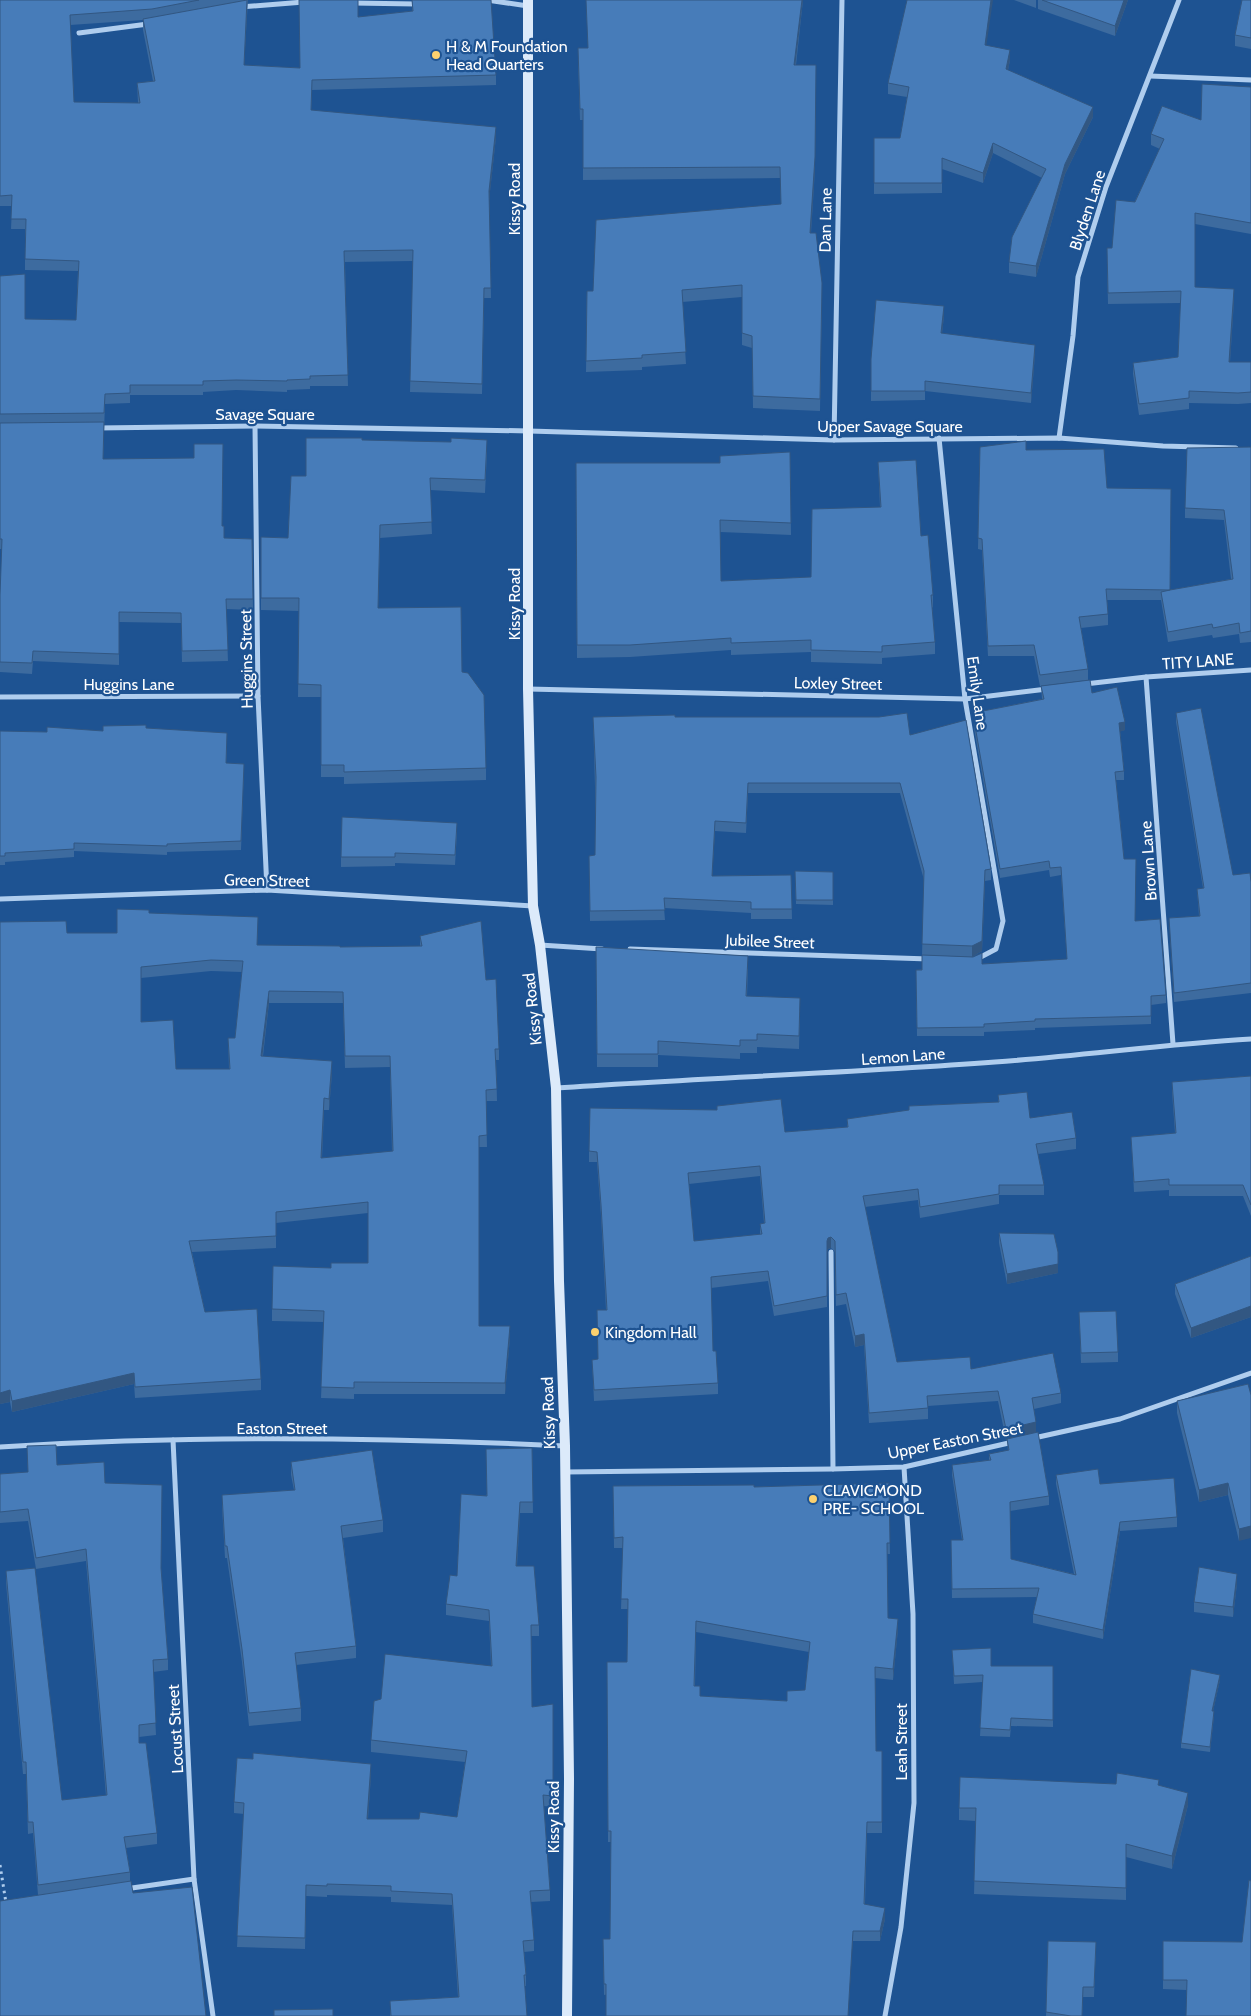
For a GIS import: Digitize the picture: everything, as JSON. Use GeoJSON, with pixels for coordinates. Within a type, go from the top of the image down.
{"type":"FeatureCollection","features":[{"type":"Feature","properties":{"kind":"main road","name":"Kissy Road"},"geometry":{"type":"LineString","coordinates":[[528,3],[528,689],[533,906],[540,945],[556,1088],[559,1281],[565,1446],[569,1779],[567,2016]]}},
{"type":"Feature","properties":{"kind":"street"},"geometry":{"type":"LineString","coordinates":[[487,0],[528,3]]}},
{"type":"Feature","properties":{"kind":"street","name":"Dan Lane"},"geometry":{"type":"LineString","coordinates":[[834,440],[842,0]]}},
{"type":"Feature","properties":{"kind":"street","name":"Blyden Lane"},"geometry":{"type":"LineString","coordinates":[[1059,438],[1073,336],[1078,277],[1106,187],[1180,0]]}},
{"type":"Feature","properties":{"kind":"street"},"geometry":{"type":"LineString","coordinates":[[231,9],[250,5],[311,1]]}},
{"type":"Feature","properties":{"kind":"street"},"geometry":{"type":"LineString","coordinates":[[345,2],[419,4]]}},
{"type":"Feature","properties":{"kind":"street"},"geometry":{"type":"LineString","coordinates":[[79,33],[153,24]]}},
{"type":"Feature","properties":{"kind":"street"},"geometry":{"type":"LineString","coordinates":[[1150,76],[1251,80]]}},
{"type":"Feature","properties":{"kind":"street","name":"Savage Square"},"geometry":{"type":"LineString","coordinates":[[88,428],[255,426],[529,431]]}},
{"type":"Feature","properties":{"kind":"street","name":"Huggins Street"},"geometry":{"type":"LineString","coordinates":[[255,426],[258,696],[268,890]]}},
{"type":"Feature","properties":{"kind":"street","name":"Upper Savage Square"},"geometry":{"type":"LineString","coordinates":[[529,431],[834,440],[1059,438],[1163,446],[1241,448]]}},
{"type":"Feature","properties":{"kind":"street","name":"Emily Lane"},"geometry":{"type":"LineString","coordinates":[[939,438],[965,699],[1003,921],[996,949],[973,961]]}},
{"type":"Feature","properties":{"kind":"street","name":"TITY LANE"},"geometry":{"type":"LineString","coordinates":[[1146,677],[1251,670]]}},
{"type":"Feature","properties":{"kind":"street"},"geometry":{"type":"LineString","coordinates":[[1079,685],[1146,677]]}},
{"type":"Feature","properties":{"kind":"street","name":"Brown Lane"},"geometry":{"type":"LineString","coordinates":[[1146,677],[1174,1044]]}},
{"type":"Feature","properties":{"kind":"street","name":"Loxley Street"},"geometry":{"type":"LineString","coordinates":[[528,689],[965,699],[1051,688]]}},
{"type":"Feature","properties":{"kind":"street","name":"Huggins Lane"},"geometry":{"type":"LineString","coordinates":[[0,697],[258,696]]}},
{"type":"Feature","properties":{"kind":"street","name":"Green Street"},"geometry":{"type":"LineString","coordinates":[[0,899],[268,890],[533,906]]}},
{"type":"Feature","properties":{"kind":"street"},"geometry":{"type":"LineString","coordinates":[[540,945],[604,949]]}},
{"type":"Feature","properties":{"kind":"street","name":"Jubilee Street"},"geometry":{"type":"LineString","coordinates":[[623,949],[934,960]]}},
{"type":"Feature","properties":{"kind":"street","name":"Lemon Lane"},"geometry":{"type":"LineString","coordinates":[[556,1088],[677,1079],[865,1071],[997,1062],[1174,1044],[1251,1039]]}},
{"type":"Feature","properties":{"kind":"street"},"geometry":{"type":"LineString","coordinates":[[831,1252],[834,1469]]}},
{"type":"Feature","properties":{"kind":"street","name":"Upper Easton Street"},"geometry":{"type":"LineString","coordinates":[[1025,1440],[1120,1419],[1251,1373]]}},
{"type":"Feature","properties":{"kind":"street","name":"Easton Street"},"geometry":{"type":"LineString","coordinates":[[0,1447],[173,1440],[446,1440],[565,1446]]}},
{"type":"Feature","properties":{"kind":"street","name":"Locust Street"},"geometry":{"type":"LineString","coordinates":[[173,1440],[194,1879],[213,2016]]}},
{"type":"Feature","properties":{"kind":"street","name":"Upper Easton Street"},"geometry":{"type":"LineString","coordinates":[[565,1472],[904,1467],[1016,1442]]}},
{"type":"Feature","properties":{"kind":"street","name":"Leah Street"},"geometry":{"type":"LineString","coordinates":[[885,2016],[901,1927],[914,1803],[912,1614],[904,1467]]}},
{"type":"Feature","properties":{"kind":"street"},"geometry":{"type":"LineString","coordinates":[[115,1890],[194,1879]]}},
{"type":"Feature","properties":{"kind":"path"},"geometry":{"type":"LineString","coordinates":[[0,1865],[6,1906]]}},
{"type":"Feature","properties":{"kind":"building"},"geometry":{"type":"Polygon","coordinates":[[[0,0],[199,0],[152,9],[70,15],[74,102],[140,103],[137,83],[155,81],[143,19],[247,0],[244,65],[300,68],[299,0],[358,0],[358,17],[413,11],[412,0],[491,0],[496,75],[312,80],[311,110],[496,127],[489,191],[491,288],[484,288],[482,384],[410,381],[413,250],[344,251],[348,375],[310,376],[310,379],[287,381],[203,381],[203,385],[130,385],[130,393],[105,394],[104,413],[0,414],[0,276],[25,274],[25,319],[76,320],[79,261],[25,259],[26,219],[11,219],[12,195],[0,196],[0,0]]]}},
{"type":"Feature","properties":{"kind":"building"},"geometry":{"type":"Polygon","coordinates":[[[586,0],[802,0],[794,65],[816,65],[815,157],[810,233],[816,233],[822,283],[820,399],[753,396],[752,336],[742,333],[742,285],[682,290],[686,352],[642,355],[642,358],[586,361],[587,291],[593,291],[596,220],[781,204],[780,167],[583,168],[583,109],[580,109],[578,48],[588,48],[586,0]]]}},
{"type":"Feature","properties":{"kind":"building"},"geometry":{"type":"Polygon","coordinates":[[[907,0],[991,0],[985,45],[1010,50],[1006,69],[1093,107],[1065,164],[1036,266],[1009,262],[1012,237],[1046,169],[993,143],[983,173],[942,158],[942,183],[874,183],[874,138],[900,138],[909,87],[888,83],[907,0]]]}},
{"type":"Feature","properties":{"kind":"building"},"geometry":{"type":"Polygon","coordinates":[[[1042,0],[1124,0],[1115,26],[1042,0]]]}},
{"type":"Feature","properties":{"kind":"building"},"geometry":{"type":"Polygon","coordinates":[[[1242,0],[1251,0],[1251,38],[1235,35],[1242,0]]]}},
{"type":"Feature","properties":{"kind":"building"},"geometry":{"type":"Polygon","coordinates":[[[1202,84],[1251,87],[1251,223],[1195,213],[1195,287],[1234,289],[1229,362],[1251,362],[1251,392],[1189,391],[1189,398],[1139,404],[1133,363],[1178,357],[1181,291],[1108,293],[1107,248],[1112,248],[1116,200],[1135,202],[1164,139],[1151,134],[1162,106],[1201,120],[1202,84]]]}},
{"type":"Feature","properties":{"kind":"building"},"geometry":{"type":"Polygon","coordinates":[[[876,300],[944,306],[941,333],[1035,345],[1031,393],[925,381],[925,391],[871,391],[871,359],[876,300]]]}},
{"type":"Feature","properties":{"kind":"building"},"geometry":{"type":"Polygon","coordinates":[[[104,422],[103,459],[194,458],[194,444],[223,444],[222,526],[224,526],[224,538],[252,539],[253,599],[226,599],[228,650],[182,651],[181,613],[119,612],[119,654],[33,651],[32,663],[0,662],[2,539],[0,539],[0,423],[104,422]]]}},
{"type":"Feature","properties":{"kind":"building"},"geometry":{"type":"Polygon","coordinates":[[[306,438],[362,438],[362,440],[451,442],[451,438],[487,440],[485,480],[430,478],[432,522],[380,525],[378,608],[461,607],[462,672],[468,673],[484,695],[486,768],[344,772],[344,765],[321,765],[321,685],[298,684],[299,598],[261,598],[261,537],[288,538],[291,476],[306,476],[306,438]]]}},
{"type":"Feature","properties":{"kind":"building"},"geometry":{"type":"Polygon","coordinates":[[[1026,441],[1026,450],[1104,449],[1107,488],[1171,489],[1170,590],[1106,589],[1108,614],[1079,617],[1088,669],[1040,675],[1034,645],[988,646],[982,539],[978,538],[980,447],[1026,441]]]}},
{"type":"Feature","properties":{"kind":"building"},"geometry":{"type":"Polygon","coordinates":[[[1251,447],[1251,631],[1240,633],[1239,623],[1213,628],[1212,624],[1168,632],[1161,592],[1233,579],[1224,510],[1185,508],[1187,448],[1251,447]]]}},
{"type":"Feature","properties":{"kind":"building"},"geometry":{"type":"Polygon","coordinates":[[[790,452],[791,523],[720,520],[721,581],[811,577],[812,509],[881,507],[878,462],[916,460],[921,536],[928,535],[935,642],[882,646],[882,652],[811,650],[811,640],[731,643],[731,638],[630,645],[577,645],[576,463],[720,463],[720,456],[790,452]]]}},
{"type":"Feature","properties":{"kind":"building"},"geometry":{"type":"Polygon","coordinates":[[[1090,680],[1092,693],[1117,687],[1125,722],[1119,723],[1124,771],[1115,772],[1124,859],[1136,859],[1135,921],[1160,919],[1166,995],[1151,996],[1151,1016],[1035,1019],[1035,1021],[984,1024],[984,1027],[917,1028],[916,970],[922,970],[922,955],[973,957],[982,953],[982,964],[1067,959],[1061,867],[1050,868],[1049,861],[1000,869],[974,720],[979,718],[978,712],[1044,699],[1041,686],[1090,680]]]}},
{"type":"Feature","properties":{"kind":"building"},"geometry":{"type":"Polygon","coordinates":[[[1201,708],[1233,875],[1250,873],[1251,983],[1174,993],[1169,918],[1200,916],[1197,889],[1204,888],[1176,713],[1201,708]]]}},
{"type":"Feature","properties":{"kind":"building"},"geometry":{"type":"Polygon","coordinates":[[[907,713],[910,735],[966,720],[991,869],[985,870],[982,941],[972,946],[922,944],[924,871],[900,783],[748,783],[746,823],[715,821],[712,876],[791,875],[792,909],[751,909],[751,902],[664,898],[665,910],[590,911],[589,856],[595,855],[596,777],[593,717],[675,715],[675,717],[879,717],[907,713]]]}},
{"type":"Feature","properties":{"kind":"building"},"geometry":{"type":"Polygon","coordinates":[[[146,725],[146,728],[227,733],[226,763],[244,764],[241,841],[167,844],[167,846],[74,843],[74,849],[5,853],[5,856],[0,856],[0,731],[47,732],[47,727],[103,731],[103,726],[146,725]]]}},
{"type":"Feature","properties":{"kind":"building"},"geometry":{"type":"Polygon","coordinates":[[[342,817],[457,823],[455,855],[395,853],[395,857],[341,857],[342,817]]]}},
{"type":"Feature","properties":{"kind":"building"},"geometry":{"type":"Polygon","coordinates":[[[795,871],[833,872],[833,900],[796,900],[795,871]]]}},
{"type":"Feature","properties":{"kind":"building"},"geometry":{"type":"Polygon","coordinates":[[[117,909],[149,910],[149,913],[258,917],[257,945],[422,946],[420,936],[481,921],[486,980],[496,979],[499,1049],[495,1049],[497,1089],[486,1090],[487,1135],[479,1136],[479,1326],[510,1326],[505,1383],[354,1382],[354,1388],[321,1387],[324,1311],[272,1309],[273,1266],[331,1268],[331,1263],[368,1263],[368,1202],[276,1212],[276,1236],[189,1241],[205,1312],[257,1309],[261,1379],[135,1387],[134,1373],[12,1401],[10,1390],[0,1393],[0,922],[66,921],[67,933],[117,933],[117,909]],[[211,960],[141,967],[141,1022],[173,1020],[176,1069],[230,1069],[228,1038],[235,1038],[243,961],[211,960]],[[269,991],[261,1056],[332,1061],[329,1099],[324,1098],[321,1158],[393,1151],[390,1056],[345,1056],[343,992],[269,991]]]}},
{"type":"Feature","properties":{"kind":"building"},"geometry":{"type":"Polygon","coordinates":[[[596,947],[748,956],[746,996],[800,998],[799,1036],[757,1034],[757,1040],[740,1040],[740,1046],[658,1041],[658,1054],[597,1054],[596,947]]]}},
{"type":"Feature","properties":{"kind":"building"},"geometry":{"type":"Polygon","coordinates":[[[1251,1076],[1251,1205],[1243,1185],[1169,1185],[1169,1179],[1134,1182],[1131,1137],[1176,1133],[1172,1082],[1251,1076]]]}},
{"type":"Feature","properties":{"kind":"building"},"geometry":{"type":"Polygon","coordinates":[[[1027,1092],[1030,1118],[1072,1112],[1076,1138],[1036,1144],[1044,1185],[999,1185],[999,1194],[920,1207],[918,1189],[863,1196],[897,1362],[970,1357],[971,1369],[1053,1353],[1061,1393],[1032,1398],[1036,1422],[1006,1429],[998,1391],[927,1396],[928,1408],[869,1413],[864,1334],[855,1336],[846,1293],[836,1295],[835,1241],[831,1237],[827,1241],[827,1296],[774,1306],[768,1271],[711,1277],[713,1351],[716,1351],[718,1383],[594,1390],[592,1360],[598,1359],[597,1310],[607,1310],[597,1152],[589,1151],[590,1108],[717,1110],[717,1106],[781,1099],[785,1132],[848,1127],[847,1119],[909,1110],[909,1106],[999,1102],[998,1095],[1027,1092]],[[760,1166],[688,1173],[694,1241],[762,1234],[760,1224],[765,1223],[760,1166]]]}},
{"type":"Feature","properties":{"kind":"building"},"geometry":{"type":"Polygon","coordinates":[[[999,1233],[1054,1234],[1058,1252],[1058,1264],[1007,1274],[999,1233]]]}},
{"type":"Feature","properties":{"kind":"building"},"geometry":{"type":"Polygon","coordinates":[[[1251,1256],[1251,1306],[1191,1328],[1175,1284],[1251,1256]]]}},
{"type":"Feature","properties":{"kind":"building"},"geometry":{"type":"Polygon","coordinates":[[[1116,1311],[1118,1352],[1081,1353],[1079,1312],[1116,1311]]]}},
{"type":"Feature","properties":{"kind":"building"},"geometry":{"type":"Polygon","coordinates":[[[1248,1384],[1251,1395],[1251,1526],[1239,1529],[1228,1483],[1199,1490],[1177,1401],[1248,1384]]]}},
{"type":"Feature","properties":{"kind":"building"},"geometry":{"type":"Polygon","coordinates":[[[1038,1432],[1049,1496],[1010,1502],[1011,1559],[1076,1575],[1056,1475],[1098,1469],[1100,1484],[1174,1478],[1177,1517],[1120,1522],[1103,1630],[1033,1614],[1039,1588],[952,1589],[951,1540],[963,1540],[952,1465],[991,1460],[989,1454],[1009,1450],[1007,1439],[1038,1432]]]}},
{"type":"Feature","properties":{"kind":"building"},"geometry":{"type":"Polygon","coordinates":[[[56,1445],[57,1465],[104,1462],[105,1483],[162,1485],[161,1568],[168,1659],[153,1660],[156,1723],[139,1725],[139,1743],[146,1743],[157,1833],[124,1837],[130,1872],[38,1885],[33,1822],[28,1822],[26,1762],[23,1762],[6,1571],[35,1568],[62,1800],[107,1795],[86,1549],[36,1558],[28,1509],[0,1512],[0,1474],[28,1472],[27,1446],[56,1445]]]}},
{"type":"Feature","properties":{"kind":"building"},"geometry":{"type":"Polygon","coordinates":[[[532,1448],[533,1502],[520,1502],[516,1566],[534,1566],[539,1625],[531,1625],[532,1707],[553,1704],[553,1796],[543,1795],[550,1890],[530,1891],[534,1940],[523,1941],[527,2016],[391,2016],[390,2001],[459,1997],[452,1894],[391,1891],[391,1886],[306,1885],[305,1938],[237,1936],[244,1803],[234,1802],[237,1758],[253,1759],[253,1753],[371,1764],[367,1819],[419,1819],[420,1812],[457,1817],[467,1751],[371,1740],[374,1701],[381,1699],[385,1654],[492,1666],[489,1610],[446,1604],[450,1575],[457,1576],[461,1494],[487,1496],[486,1449],[532,1448]]]}},
{"type":"Feature","properties":{"kind":"building"},"geometry":{"type":"Polygon","coordinates":[[[372,1450],[383,1520],[341,1526],[356,1646],[295,1653],[301,1708],[249,1713],[242,1649],[227,1546],[225,1546],[222,1495],[295,1490],[291,1462],[372,1450]]]}},
{"type":"Feature","properties":{"kind":"building"},"geometry":{"type":"Polygon","coordinates":[[[889,1483],[890,1543],[887,1543],[888,1618],[898,1619],[893,1669],[875,1667],[876,1751],[882,1751],[882,1822],[867,1822],[864,1904],[885,1908],[880,1931],[853,1931],[848,2016],[606,2016],[603,1939],[610,1939],[611,1831],[608,1831],[607,1662],[627,1662],[628,1599],[621,1599],[623,1537],[614,1538],[613,1486],[754,1485],[754,1487],[889,1483]],[[696,1621],[694,1686],[700,1686],[700,1696],[787,1701],[787,1691],[805,1690],[810,1642],[696,1621]]]}},
{"type":"Feature","properties":{"kind":"building"},"geometry":{"type":"Polygon","coordinates":[[[1199,1567],[1237,1574],[1233,1607],[1194,1602],[1199,1567]]]}},
{"type":"Feature","properties":{"kind":"building"},"geometry":{"type":"Polygon","coordinates":[[[991,1648],[991,1666],[1053,1666],[1053,1720],[1011,1718],[1010,1730],[980,1728],[983,1675],[954,1676],[952,1650],[991,1648]]]}},
{"type":"Feature","properties":{"kind":"building"},"geometry":{"type":"Polygon","coordinates":[[[1191,1669],[1220,1675],[1212,1711],[1214,1711],[1210,1747],[1181,1743],[1191,1669]]]}},
{"type":"Feature","properties":{"kind":"building"},"geometry":{"type":"Polygon","coordinates":[[[1117,1773],[1159,1780],[1158,1785],[1188,1793],[1172,1856],[1126,1844],[1126,1888],[974,1881],[976,1808],[959,1808],[960,1777],[1116,1784],[1117,1773]]]}},
{"type":"Feature","properties":{"kind":"building"},"geometry":{"type":"Polygon","coordinates":[[[1249,1880],[1251,1881],[1251,2016],[1186,2016],[1187,1980],[1163,1980],[1163,1941],[1242,1942],[1249,1880]]]}},
{"type":"Feature","properties":{"kind":"building"},"geometry":{"type":"Polygon","coordinates":[[[131,1881],[133,1893],[192,1887],[206,2016],[0,2016],[0,1901],[131,1881]]]}},
{"type":"Feature","properties":{"kind":"building"},"geometry":{"type":"Polygon","coordinates":[[[1048,1941],[1096,1942],[1094,1987],[1083,1987],[1082,2016],[1046,2012],[1048,1941]]]}},
{"type":"Feature","properties":{"kind":"building"},"geometry":{"type":"Polygon","coordinates":[[[333,2009],[333,2016],[274,2016],[274,2010],[333,2009]]]}},
{"type":"Feature","properties":{"kind":"place","name":"H & M Foundation Head Quarters"},"geometry":{"type":"Point","coordinates":[436,55]}},
{"type":"Feature","properties":{"kind":"place","name":"Kingdom Hall"},"geometry":{"type":"Point","coordinates":[595,1332]}},
{"type":"Feature","properties":{"kind":"place","name":"CLAVICMOND PRE- SCHOOL"},"geometry":{"type":"Point","coordinates":[813,1499]}}]}
